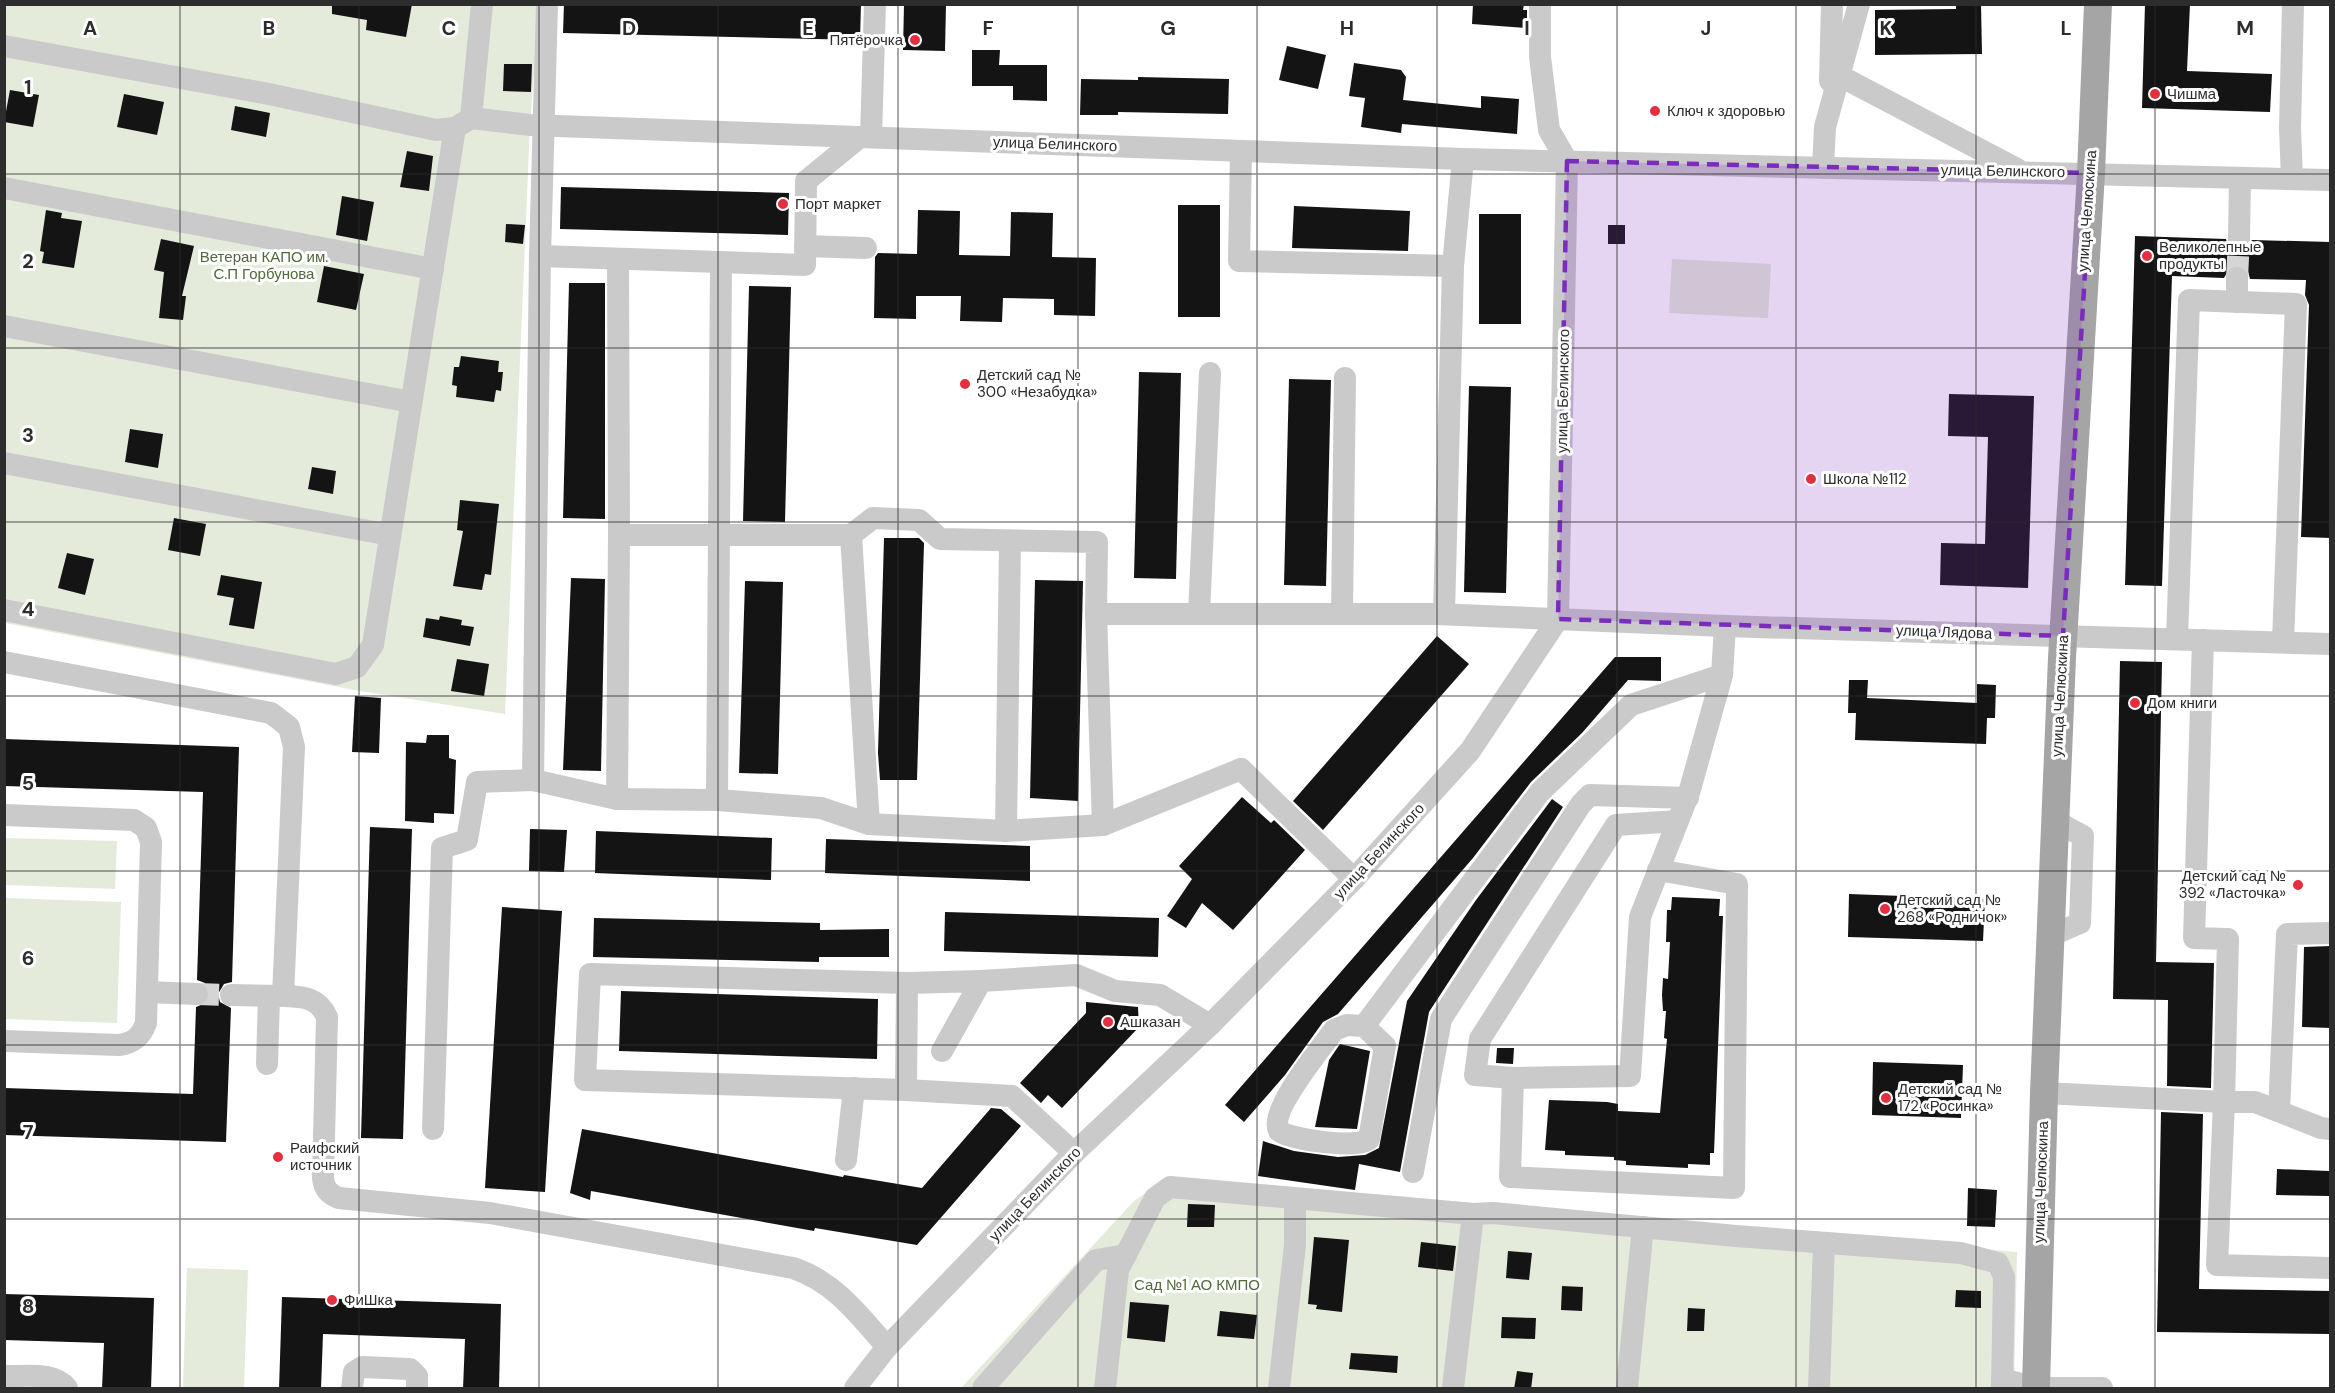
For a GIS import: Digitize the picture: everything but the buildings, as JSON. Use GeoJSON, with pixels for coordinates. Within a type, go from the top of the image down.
{"type":"FeatureCollection","features":[{"type":"Feature","properties":{"kind":"main road","name":"улица Челюскина"},"geometry":{"type":"LineString","coordinates":[[2036,1388],[2044,1093],[2063,636],[2091,173],[2098,4]]}},
{"type":"Feature","properties":{"kind":"street"},"geometry":{"type":"LineString","coordinates":[[4,610],[336,674],[357,667],[373,645],[433,268],[463,123],[482,4]]}},
{"type":"Feature","properties":{"kind":"street"},"geometry":{"type":"LineString","coordinates":[[533,780],[540,256],[547,4]]}},
{"type":"Feature","properties":{"kind":"street"},"geometry":{"type":"LineString","coordinates":[[540,256],[805,265],[806,181],[866,137],[875,4]]}},
{"type":"Feature","properties":{"kind":"street"},"geometry":{"type":"LineString","coordinates":[[1540,4],[1540,57],[1549,130],[1567,161]]}},
{"type":"Feature","properties":{"kind":"street"},"geometry":{"type":"LineString","coordinates":[[1829,113],[1832,4]]}},
{"type":"Feature","properties":{"kind":"street"},"geometry":{"type":"LineString","coordinates":[[1822,167],[1825,127],[1859,4]]}},
{"type":"Feature","properties":{"kind":"street"},"geometry":{"type":"LineString","coordinates":[[2292,179],[2290,128],[2293,4]]}},
{"type":"Feature","properties":{"kind":"street","name":"улица Белинского"},"geometry":{"type":"LineString","coordinates":[[4,46],[269,94],[436,130],[463,123],[543,124],[1463,159],[2331,180]]}},
{"type":"Feature","properties":{"kind":"street"},"geometry":{"type":"LineString","coordinates":[[1840,76],[2021,171]]}},
{"type":"Feature","properties":{"kind":"street"},"geometry":{"type":"LineString","coordinates":[[1241,151],[1239,261],[1453,266]]}},
{"type":"Feature","properties":{"kind":"street"},"geometry":{"type":"LineString","coordinates":[[1444,614],[1453,266],[1463,159]]}},
{"type":"Feature","properties":{"kind":"street","name":"улица Белинского"},"geometry":{"type":"LineString","coordinates":[[855,1389],[887,1347],[1074,1153],[1210,1025],[1354,879],[1470,751],[1558,619],[1567,161]]}},
{"type":"Feature","properties":{"kind":"street"},"geometry":{"type":"LineString","coordinates":[[2239,239],[2240,178]]}},
{"type":"Feature","properties":{"kind":"street"},"geometry":{"type":"LineString","coordinates":[[4,188],[433,268]]}},
{"type":"Feature","properties":{"kind":"street"},"geometry":{"type":"LineString","coordinates":[[805,246],[866,248]]}},
{"type":"Feature","properties":{"kind":"street"},"geometry":{"type":"LineString","coordinates":[[617,799],[618,260]]}},
{"type":"Feature","properties":{"kind":"street"},"geometry":{"type":"LineString","coordinates":[[717,800],[721,263]]}},
{"type":"Feature","properties":{"kind":"street"},"geometry":{"type":"LineString","coordinates":[[2237,278],[2237,302]]}},
{"type":"Feature","properties":{"kind":"street"},"geometry":{"type":"LineString","coordinates":[[2177,639],[2189,300],[2296,304],[2283,642]]}},
{"type":"Feature","properties":{"kind":"street"},"geometry":{"type":"LineString","coordinates":[[4,326],[411,402]]}},
{"type":"Feature","properties":{"kind":"street"},"geometry":{"type":"LineString","coordinates":[[1199,614],[1210,373]]}},
{"type":"Feature","properties":{"kind":"street"},"geometry":{"type":"LineString","coordinates":[[1342,614],[1345,378]]}},
{"type":"Feature","properties":{"kind":"street"},"geometry":{"type":"LineString","coordinates":[[4,463],[390,535]]}},
{"type":"Feature","properties":{"kind":"street"},"geometry":{"type":"LineString","coordinates":[[619,535],[851,535],[873,518],[919,520],[940,539],[1097,542],[1096,614],[1103,825]]}},
{"type":"Feature","properties":{"kind":"street"},"geometry":{"type":"LineString","coordinates":[[851,535],[869,824]]}},
{"type":"Feature","properties":{"kind":"street"},"geometry":{"type":"LineString","coordinates":[[1006,831],[1010,541]]}},
{"type":"Feature","properties":{"kind":"street","name":"улица Лядова"},"geometry":{"type":"LineString","coordinates":[[1096,614],[1444,614],[1725,626],[2331,644]]}},
{"type":"Feature","properties":{"kind":"street"},"geometry":{"type":"LineString","coordinates":[[1678,821],[1616,825],[1480,1039],[1475,1075],[1513,1078],[1630,1076],[1640,917],[1688,798],[1722,675],[1725,626]]}},
{"type":"Feature","properties":{"kind":"street"},"geometry":{"type":"LineString","coordinates":[[2203,640],[2194,938],[2228,939],[2217,1265],[2331,1268]]}},
{"type":"Feature","properties":{"kind":"street"},"geometry":{"type":"LineString","coordinates":[[4,662],[271,713],[286,723],[294,747],[276,996],[267,1064]]}},
{"type":"Feature","properties":{"kind":"street"},"geometry":{"type":"LineString","coordinates":[[1364,1026],[1540,792],[1631,705],[1722,675]]}},
{"type":"Feature","properties":{"kind":"street"},"geometry":{"type":"LineString","coordinates":[[433,1130],[442,848],[466,840],[477,782],[533,780],[617,799],[717,800],[821,808],[869,824],[1006,831],[1103,825],[1241,769],[1354,879]]}},
{"type":"Feature","properties":{"kind":"street"},"geometry":{"type":"LineString","coordinates":[[1413,1172],[1441,1018],[1581,804],[1590,795],[1688,798]]}},
{"type":"Feature","properties":{"kind":"street"},"geometry":{"type":"LineString","coordinates":[[4,815],[134,820],[146,828],[151,842],[146,1023],[140,1035],[127,1044],[4,1041]]}},
{"type":"Feature","properties":{"kind":"street"},"geometry":{"type":"LineString","coordinates":[[1513,1078],[1510,1177],[1734,1188],[1737,884],[1659,870]]}},
{"type":"Feature","properties":{"kind":"street"},"geometry":{"type":"LineString","coordinates":[[2279,1111],[2287,934],[2331,933]]}},
{"type":"Feature","properties":{"kind":"street"},"geometry":{"type":"LineString","coordinates":[[1074,1153],[1012,1096],[854,1088],[585,1080],[590,974],[907,983],[1076,975],[1115,991],[1160,994],[1210,1025]]}},
{"type":"Feature","properties":{"kind":"street"},"geometry":{"type":"LineString","coordinates":[[942,1051],[981,981]]}},
{"type":"Feature","properties":{"kind":"street"},"geometry":{"type":"LineString","coordinates":[[906,1090],[907,983]]}},
{"type":"Feature","properties":{"kind":"street"},"geometry":{"type":"LineString","coordinates":[[147,992],[197,994]]}},
{"type":"Feature","properties":{"kind":"street"},"geometry":{"type":"LineString","coordinates":[[231,994],[313,1000],[323,1008],[327,1017],[323,1178],[325,1187],[332,1195],[339,1198],[490,1213],[794,1268],[814,1276],[834,1289],[887,1347]]}},
{"type":"Feature","properties":{"kind":"street"},"geometry":{"type":"LineString","coordinates":[[1347,1025],[1364,1026],[1385,1046],[1369,1139],[1365,1143],[1343,1143],[1291,1136],[1280,1131],[1276,1119],[1283,1103],[1334,1030],[1347,1025]]}},
{"type":"Feature","properties":{"kind":"street"},"geometry":{"type":"LineString","coordinates":[[846,1160],[854,1088]]}},
{"type":"Feature","properties":{"kind":"street"},"geometry":{"type":"LineString","coordinates":[[2044,1093],[2255,1102],[2321,1128],[2331,1129]]}},
{"type":"Feature","properties":{"kind":"street"},"geometry":{"type":"LineString","coordinates":[[1105,1389],[1118,1270],[1155,1198],[1170,1187],[1295,1200],[1473,1214],[1493,1213],[1961,1253],[1998,1263],[2004,1276],[2002,1384],[2036,1388],[2102,1389]]}},
{"type":"Feature","properties":{"kind":"street"},"geometry":{"type":"LineString","coordinates":[[1279,1389],[1295,1245],[1295,1200]]}},
{"type":"Feature","properties":{"kind":"street"},"geometry":{"type":"LineString","coordinates":[[1453,1389],[1473,1214]]}},
{"type":"Feature","properties":{"kind":"street"},"geometry":{"type":"LineString","coordinates":[[1627,1389],[1643,1227]]}},
{"type":"Feature","properties":{"kind":"street"},"geometry":{"type":"LineString","coordinates":[[1819,1389],[1824,1243]]}},
{"type":"Feature","properties":{"kind":"street"},"geometry":{"type":"LineString","coordinates":[[983,1389],[1096,1260],[1126,1255]]}},
{"type":"Feature","properties":{"kind":"street"},"geometry":{"type":"LineString","coordinates":[[352,1389],[354,1372],[362,1367],[410,1369],[417,1376],[417,1389]]}},
{"type":"Feature","properties":{"kind":"street"},"geometry":{"type":"LineString","coordinates":[[4,1376],[50,1377],[58,1380],[67,1389]]}},
{"type":"Feature","properties":{"kind":"highlighted area"},"geometry":{"type":"Polygon","coordinates":[[[1567,161],[2091,173],[2063,636],[1558,619],[1567,161]]]}},
{"type":"Feature","properties":{"kind":"green space","name":"Ветеран КАПО им. С.П Горбунова"},"geometry":{"type":"Polygon","coordinates":[[[4,5],[539,5],[530,125],[505,714],[354,690],[5,623],[4,5]]]}},
{"type":"Feature","properties":{"kind":"green space"},"geometry":{"type":"Polygon","coordinates":[[[1672,259],[1771,264],[1768,318],[1669,313],[1672,259]]]}},
{"type":"Feature","properties":{"kind":"green space"},"geometry":{"type":"Polygon","coordinates":[[[5,838],[117,841],[115,889],[5,885],[5,838]]]}},
{"type":"Feature","properties":{"kind":"green space"},"geometry":{"type":"Polygon","coordinates":[[[5,898],[121,902],[117,1023],[5,1019],[5,898]]]}},
{"type":"Feature","properties":{"kind":"green space","name":"Сад №1 АО КМПО"},"geometry":{"type":"Polygon","coordinates":[[[1165,1180],[1386,1195],[2017,1252],[2014,1388],[961,1388],[1134,1201],[1165,1180]]]}},
{"type":"Feature","properties":{"kind":"green space"},"geometry":{"type":"Polygon","coordinates":[[[187,1268],[248,1270],[244,1388],[183,1388],[187,1268]]]}},
{"type":"Feature","properties":{"kind":"tunnel"},"geometry":{"type":"LineString","coordinates":[[2237,278],[2239,239]]}},
{"type":"Feature","properties":{"kind":"tunnel"},"geometry":{"type":"LineString","coordinates":[[197,994],[231,995]]}},
{"type":"Feature","properties":{"kind":"place","name":"Пятёрочка"},"geometry":{"type":"Point","coordinates":[915,40]}},
{"type":"Feature","properties":{"kind":"place","name":"Чишма"},"geometry":{"type":"Point","coordinates":[2155,94]}},
{"type":"Feature","properties":{"kind":"place","name":"Ключ к здоровью"},"geometry":{"type":"Point","coordinates":[1655,111]}},
{"type":"Feature","properties":{"kind":"place","name":"Порт маркет"},"geometry":{"type":"Point","coordinates":[783,204]}},
{"type":"Feature","properties":{"kind":"place","name":"Великолепные продукты"},"geometry":{"type":"Point","coordinates":[2147,256]}},
{"type":"Feature","properties":{"kind":"place","name":"Детский сад № 300 «Незабудка»"},"geometry":{"type":"Point","coordinates":[965,384]}},
{"type":"Feature","properties":{"kind":"place","name":"Школа №112"},"geometry":{"type":"Point","coordinates":[1811,479]}},
{"type":"Feature","properties":{"kind":"place","name":"Дом книги"},"geometry":{"type":"Point","coordinates":[2135,703]}},
{"type":"Feature","properties":{"kind":"place","name":"Детский сад № 392 «Ласточка»"},"geometry":{"type":"Point","coordinates":[2298,885]}},
{"type":"Feature","properties":{"kind":"place","name":"Детский сад № 268 «Родничок»"},"geometry":{"type":"Point","coordinates":[1885,909]}},
{"type":"Feature","properties":{"kind":"place","name":"Ашказан"},"geometry":{"type":"Point","coordinates":[1108,1022]}},
{"type":"Feature","properties":{"kind":"place","name":"Детский сад № 172 «Росинка»"},"geometry":{"type":"Point","coordinates":[1886,1098]}},
{"type":"Feature","properties":{"kind":"place","name":"Раифский источник"},"geometry":{"type":"Point","coordinates":[278,1157]}},
{"type":"Feature","properties":{"kind":"place","name":"ФиШка"},"geometry":{"type":"Point","coordinates":[332,1300]}}]}
